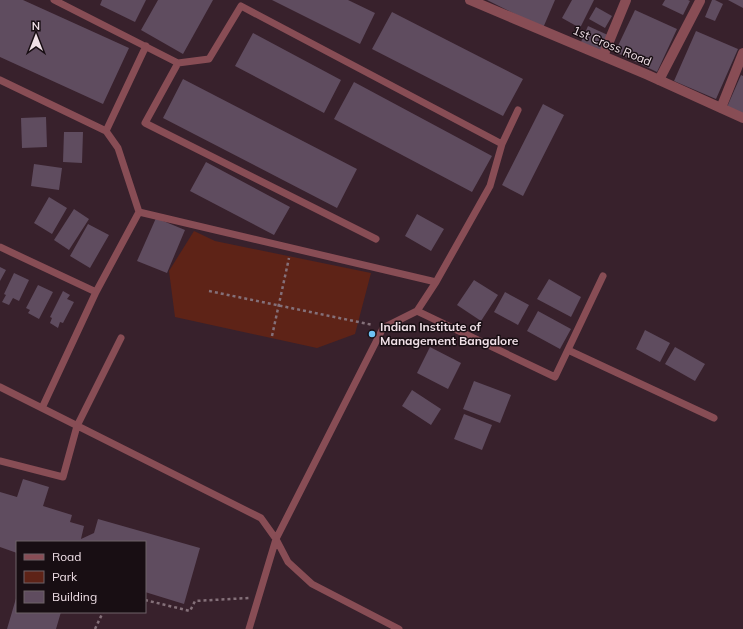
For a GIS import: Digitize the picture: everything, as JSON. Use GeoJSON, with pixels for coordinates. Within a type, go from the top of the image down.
{"type":"FeatureCollection","features":[{"type":"Feature","properties":{"kind":"street","name":"1st Cross Road"},"geometry":{"type":"LineString","coordinates":[[470,0],[659,80],[743,118]]}},
{"type":"Feature","properties":{"kind":"street"},"geometry":{"type":"LineString","coordinates":[[603,56],[626,0]]}},
{"type":"Feature","properties":{"kind":"street"},"geometry":{"type":"LineString","coordinates":[[659,80],[700,1]]}},
{"type":"Feature","properties":{"kind":"street"},"geometry":{"type":"LineString","coordinates":[[721,108],[743,53]]}},
{"type":"Feature","properties":{"kind":"lane"},"geometry":{"type":"LineString","coordinates":[[54,0],[178,63],[210,59],[241,6],[502,144]]}},
{"type":"Feature","properties":{"kind":"lane"},"geometry":{"type":"LineString","coordinates":[[106,132],[146,46]]}},
{"type":"Feature","properties":{"kind":"lane"},"geometry":{"type":"LineString","coordinates":[[178,63],[145,123],[376,239]]}},
{"type":"Feature","properties":{"kind":"lane"},"geometry":{"type":"LineString","coordinates":[[0,80],[106,132],[118,148],[138,212],[96,292],[42,408]]}},
{"type":"Feature","properties":{"kind":"lane"},"geometry":{"type":"LineString","coordinates":[[249,629],[276,538],[383,328],[417,311],[436,282],[490,186],[502,144],[518,110]]}},
{"type":"Feature","properties":{"kind":"lane"},"geometry":{"type":"LineString","coordinates":[[138,212],[436,282]]}},
{"type":"Feature","properties":{"kind":"lane"},"geometry":{"type":"LineString","coordinates":[[0,247],[96,292]]}},
{"type":"Feature","properties":{"kind":"lane"},"geometry":{"type":"LineString","coordinates":[[417,311],[555,377],[603,276]]}},
{"type":"Feature","properties":{"kind":"lane"},"geometry":{"type":"LineString","coordinates":[[0,461],[63,477],[77,426],[121,338]]}},
{"type":"Feature","properties":{"kind":"lane"},"geometry":{"type":"LineString","coordinates":[[568,350],[714,418]]}},
{"type":"Feature","properties":{"kind":"lane"},"geometry":{"type":"LineString","coordinates":[[0,387],[261,518],[276,538],[288,562],[312,584],[399,629]]}},
{"type":"Feature","properties":{"kind":"path"},"geometry":{"type":"LineString","coordinates":[[272,336],[291,247]]}},
{"type":"Feature","properties":{"kind":"path"},"geometry":{"type":"LineString","coordinates":[[209,291],[383,328]]}},
{"type":"Feature","properties":{"kind":"path"},"geometry":{"type":"LineString","coordinates":[[146,600],[190,611],[195,602],[259,597]]}},
{"type":"Feature","properties":{"kind":"path"},"geometry":{"type":"LineString","coordinates":[[95,629],[103,613]]}},
{"type":"Feature","properties":{"kind":"green space"},"geometry":{"type":"Polygon","coordinates":[[[194,231],[215,241],[371,273],[355,334],[317,348],[175,317],[169,271],[194,231]]]}},
{"type":"Feature","properties":{"kind":"building"},"geometry":{"type":"Polygon","coordinates":[[[0,0],[23,0],[129,48],[103,104],[0,57],[0,0]]]}},
{"type":"Feature","properties":{"kind":"building"},"geometry":{"type":"Polygon","coordinates":[[[102,0],[146,0],[135,22],[100,5],[102,0]]]}},
{"type":"Feature","properties":{"kind":"building"},"geometry":{"type":"Polygon","coordinates":[[[158,0],[213,0],[183,54],[141,30],[158,0]]]}},
{"type":"Feature","properties":{"kind":"building"},"geometry":{"type":"Polygon","coordinates":[[[272,0],[348,0],[375,13],[360,44],[272,0]]]}},
{"type":"Feature","properties":{"kind":"building"},"geometry":{"type":"Polygon","coordinates":[[[487,0],[555,0],[543,28],[487,0]]]}},
{"type":"Feature","properties":{"kind":"building"},"geometry":{"type":"Polygon","coordinates":[[[572,0],[594,0],[580,28],[562,18],[572,0]]]}},
{"type":"Feature","properties":{"kind":"building"},"geometry":{"type":"Polygon","coordinates":[[[665,0],[690,1],[683,15],[662,5],[665,0]]]}},
{"type":"Feature","properties":{"kind":"building"},"geometry":{"type":"Polygon","coordinates":[[[712,0],[723,4],[715,21],[705,17],[712,0]]]}},
{"type":"Feature","properties":{"kind":"building"},"geometry":{"type":"Polygon","coordinates":[[[728,0],[743,0],[743,8],[728,0]]]}},
{"type":"Feature","properties":{"kind":"building"},"geometry":{"type":"Polygon","coordinates":[[[596,7],[612,16],[605,28],[589,19],[596,7]]]}},
{"type":"Feature","properties":{"kind":"building"},"geometry":{"type":"Polygon","coordinates":[[[635,10],[677,29],[657,72],[615,52],[635,10]]]}},
{"type":"Feature","properties":{"kind":"building"},"geometry":{"type":"Polygon","coordinates":[[[392,12],[523,79],[503,116],[372,49],[392,12]]]}},
{"type":"Feature","properties":{"kind":"building"},"geometry":{"type":"Polygon","coordinates":[[[588,26],[610,36],[603,52],[581,42],[588,26]]]}},
{"type":"Feature","properties":{"kind":"building"},"geometry":{"type":"Polygon","coordinates":[[[696,31],[738,49],[716,99],[674,81],[696,31]]]}},
{"type":"Feature","properties":{"kind":"building"},"geometry":{"type":"Polygon","coordinates":[[[253,33],[341,80],[324,113],[235,66],[253,33]]]}},
{"type":"Feature","properties":{"kind":"building"},"geometry":{"type":"Polygon","coordinates":[[[741,75],[743,76],[743,114],[727,107],[741,75]]]}},
{"type":"Feature","properties":{"kind":"building"},"geometry":{"type":"Polygon","coordinates":[[[183,79],[357,169],[337,208],[163,118],[183,79]]]}},
{"type":"Feature","properties":{"kind":"building"},"geometry":{"type":"Polygon","coordinates":[[[354,82],[492,156],[472,192],[334,119],[354,82]]]}},
{"type":"Feature","properties":{"kind":"building"},"geometry":{"type":"Polygon","coordinates":[[[543,104],[564,115],[523,196],[502,185],[543,104]]]}},
{"type":"Feature","properties":{"kind":"building"},"geometry":{"type":"Polygon","coordinates":[[[46,117],[47,147],[22,148],[21,118],[46,117]]]}},
{"type":"Feature","properties":{"kind":"building"},"geometry":{"type":"Polygon","coordinates":[[[64,132],[83,132],[82,163],[63,162],[64,132]]]}},
{"type":"Feature","properties":{"kind":"building"},"geometry":{"type":"Polygon","coordinates":[[[206,162],[290,207],[274,235],[190,191],[206,162]]]}},
{"type":"Feature","properties":{"kind":"building"},"geometry":{"type":"Polygon","coordinates":[[[34,164],[62,168],[59,190],[31,186],[34,164]]]}},
{"type":"Feature","properties":{"kind":"building"},"geometry":{"type":"Polygon","coordinates":[[[49,197],[67,208],[52,234],[34,223],[49,197]]]}},
{"type":"Feature","properties":{"kind":"building"},"geometry":{"type":"Polygon","coordinates":[[[74,209],[89,219],[69,250],[54,240],[74,209]]]}},
{"type":"Feature","properties":{"kind":"building"},"geometry":{"type":"Polygon","coordinates":[[[417,214],[444,229],[431,251],[405,236],[417,214]]]}},
{"type":"Feature","properties":{"kind":"building"},"geometry":{"type":"Polygon","coordinates":[[[156,218],[185,230],[167,273],[137,261],[156,218]]]}},
{"type":"Feature","properties":{"kind":"building"},"geometry":{"type":"Polygon","coordinates":[[[88,224],[109,235],[90,268],[70,256],[88,224]]]}},
{"type":"Feature","properties":{"kind":"building"},"geometry":{"type":"Polygon","coordinates":[[[0,267],[6,270],[0,281],[0,267]]]}},
{"type":"Feature","properties":{"kind":"building"},"geometry":{"type":"Polygon","coordinates":[[[14,273],[29,280],[19,301],[13,298],[9,305],[2,302],[6,295],[4,294],[14,273]]]}},
{"type":"Feature","properties":{"kind":"building"},"geometry":{"type":"Polygon","coordinates":[[[549,279],[581,297],[571,317],[537,299],[549,279]]]}},
{"type":"Feature","properties":{"kind":"building"},"geometry":{"type":"Polygon","coordinates":[[[474,280],[498,295],[481,321],[457,305],[474,280]]]}},
{"type":"Feature","properties":{"kind":"building"},"geometry":{"type":"Polygon","coordinates":[[[38,285],[53,292],[39,319],[28,313],[30,310],[26,308],[38,285]]]}},
{"type":"Feature","properties":{"kind":"building"},"geometry":{"type":"Polygon","coordinates":[[[63,291],[70,295],[67,299],[74,302],[63,323],[60,322],[58,328],[50,323],[52,318],[50,317],[63,291]]]}},
{"type":"Feature","properties":{"kind":"building"},"geometry":{"type":"Polygon","coordinates":[[[505,292],[529,305],[518,325],[494,312],[505,292]]]}},
{"type":"Feature","properties":{"kind":"building"},"geometry":{"type":"Polygon","coordinates":[[[538,311],[571,329],[560,349],[527,331],[538,311]]]}},
{"type":"Feature","properties":{"kind":"building"},"geometry":{"type":"Polygon","coordinates":[[[645,330],[670,343],[660,362],[636,349],[645,330]]]}},
{"type":"Feature","properties":{"kind":"building"},"geometry":{"type":"Polygon","coordinates":[[[430,347],[461,363],[448,389],[417,373],[430,347]]]}},
{"type":"Feature","properties":{"kind":"building"},"geometry":{"type":"Polygon","coordinates":[[[675,347],[705,364],[695,381],[665,364],[675,347]]]}},
{"type":"Feature","properties":{"kind":"building"},"geometry":{"type":"Polygon","coordinates":[[[474,381],[511,395],[500,423],[463,409],[474,381]]]}},
{"type":"Feature","properties":{"kind":"building"},"geometry":{"type":"Polygon","coordinates":[[[412,390],[441,409],[431,425],[402,406],[412,390]]]}},
{"type":"Feature","properties":{"kind":"building"},"geometry":{"type":"Polygon","coordinates":[[[464,414],[492,425],[482,450],[454,439],[464,414]]]}},
{"type":"Feature","properties":{"kind":"building"},"geometry":{"type":"Polygon","coordinates":[[[23,479],[49,487],[43,506],[72,515],[70,522],[84,526],[81,539],[94,533],[98,519],[200,548],[184,604],[146,592],[146,541],[16,541],[16,553],[0,547],[0,492],[17,497],[23,479]]]}},
{"type":"Feature","properties":{"kind":"building"},"geometry":{"type":"Polygon","coordinates":[[[16,598],[16,613],[61,613],[56,629],[7,629],[16,598]]]}},
{"type":"Feature","properties":{"kind":"place","name":"Indian Institute of Management Bangalore"},"geometry":{"type":"Point","coordinates":[372,334]}}]}
